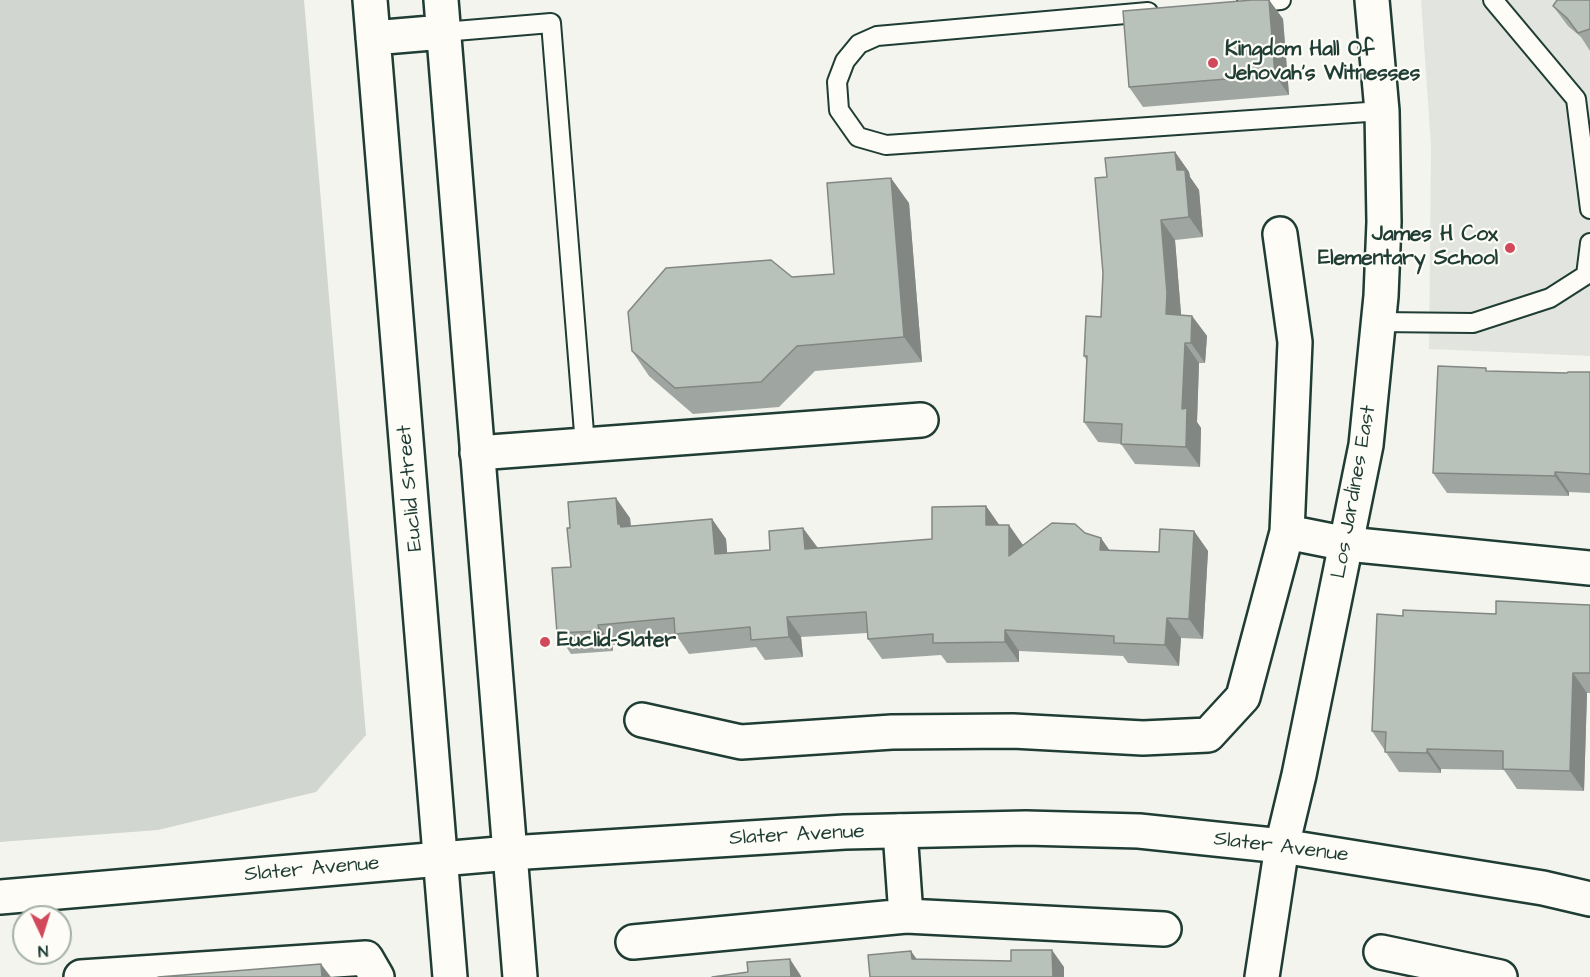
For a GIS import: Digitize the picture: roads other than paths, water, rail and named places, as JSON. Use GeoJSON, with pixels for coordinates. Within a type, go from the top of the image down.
{"type":"FeatureCollection","features":[{"type":"Feature","properties":{"kind":"street","name":"Euclid Street"},"geometry":{"type":"LineString","coordinates":[[370,0],[450,977]]}},
{"type":"Feature","properties":{"kind":"street","name":"Los Jardines East"},"geometry":{"type":"LineString","coordinates":[[1262,977],[1282,846],[1299,775],[1366,444],[1378,322],[1384,222],[1382,111],[1372,0]]}},
{"type":"Feature","properties":{"kind":"street"},"geometry":{"type":"LineString","coordinates":[[373,38],[442,16],[520,977]]}},
{"type":"Feature","properties":{"kind":"street"},"geometry":{"type":"LineString","coordinates":[[642,720],[741,742],[892,732],[1013,731],[1143,738],[1208,735],[1243,697],[1287,532],[1295,342],[1280,234]]}},
{"type":"Feature","properties":{"kind":"street"},"geometry":{"type":"LineString","coordinates":[[477,453],[921,420]]}},
{"type":"Feature","properties":{"kind":"street"},"geometry":{"type":"LineString","coordinates":[[1287,532],[1347,544],[1590,568]]}},
{"type":"Feature","properties":{"kind":"street","name":"Slater Avenue"},"geometry":{"type":"LineString","coordinates":[[0,897],[510,853],[845,832],[1026,828],[1139,831],[1282,846],[1543,888],[1590,898]]}},
{"type":"Feature","properties":{"kind":"street"},"geometry":{"type":"LineString","coordinates":[[900,831],[906,916]]}},
{"type":"Feature","properties":{"kind":"street"},"geometry":{"type":"LineString","coordinates":[[633,942],[906,916],[1164,929]]}},
{"type":"Feature","properties":{"kind":"street"},"geometry":{"type":"LineString","coordinates":[[1381,952],[1500,977]]}},
{"type":"Feature","properties":{"kind":"street"},"geometry":{"type":"LineString","coordinates":[[81,977],[366,958],[377,977]]}},
{"type":"Feature","properties":{"kind":"lane"},"geometry":{"type":"LineString","coordinates":[[1233,4],[1281,0]]}},
{"type":"Feature","properties":{"kind":"lane"},"geometry":{"type":"LineString","coordinates":[[1493,0],[1576,99],[1590,209]]}},
{"type":"Feature","properties":{"kind":"lane"},"geometry":{"type":"LineString","coordinates":[[1162,11],[878,36],[859,44],[845,61],[837,82],[839,110],[858,137],[886,145],[1382,111]]}},
{"type":"Feature","properties":{"kind":"lane"},"geometry":{"type":"LineString","coordinates":[[442,16],[551,23],[585,445]]}},
{"type":"Feature","properties":{"kind":"lane"},"geometry":{"type":"LineString","coordinates":[[1378,322],[1473,323],[1550,298],[1586,275],[1590,243]]}},
{"type":"Feature","properties":{"kind":"place","name":"Kingdom Hall Of Jehovah's Witnesses"},"geometry":{"type":"Point","coordinates":[1213,63]}},
{"type":"Feature","properties":{"kind":"place","name":"James H Cox Elementary School"},"geometry":{"type":"Point","coordinates":[1510,248]}},
{"type":"Feature","properties":{"kind":"place","name":"Euclid-Slater"},"geometry":{"type":"Point","coordinates":[545,642]}}]}
